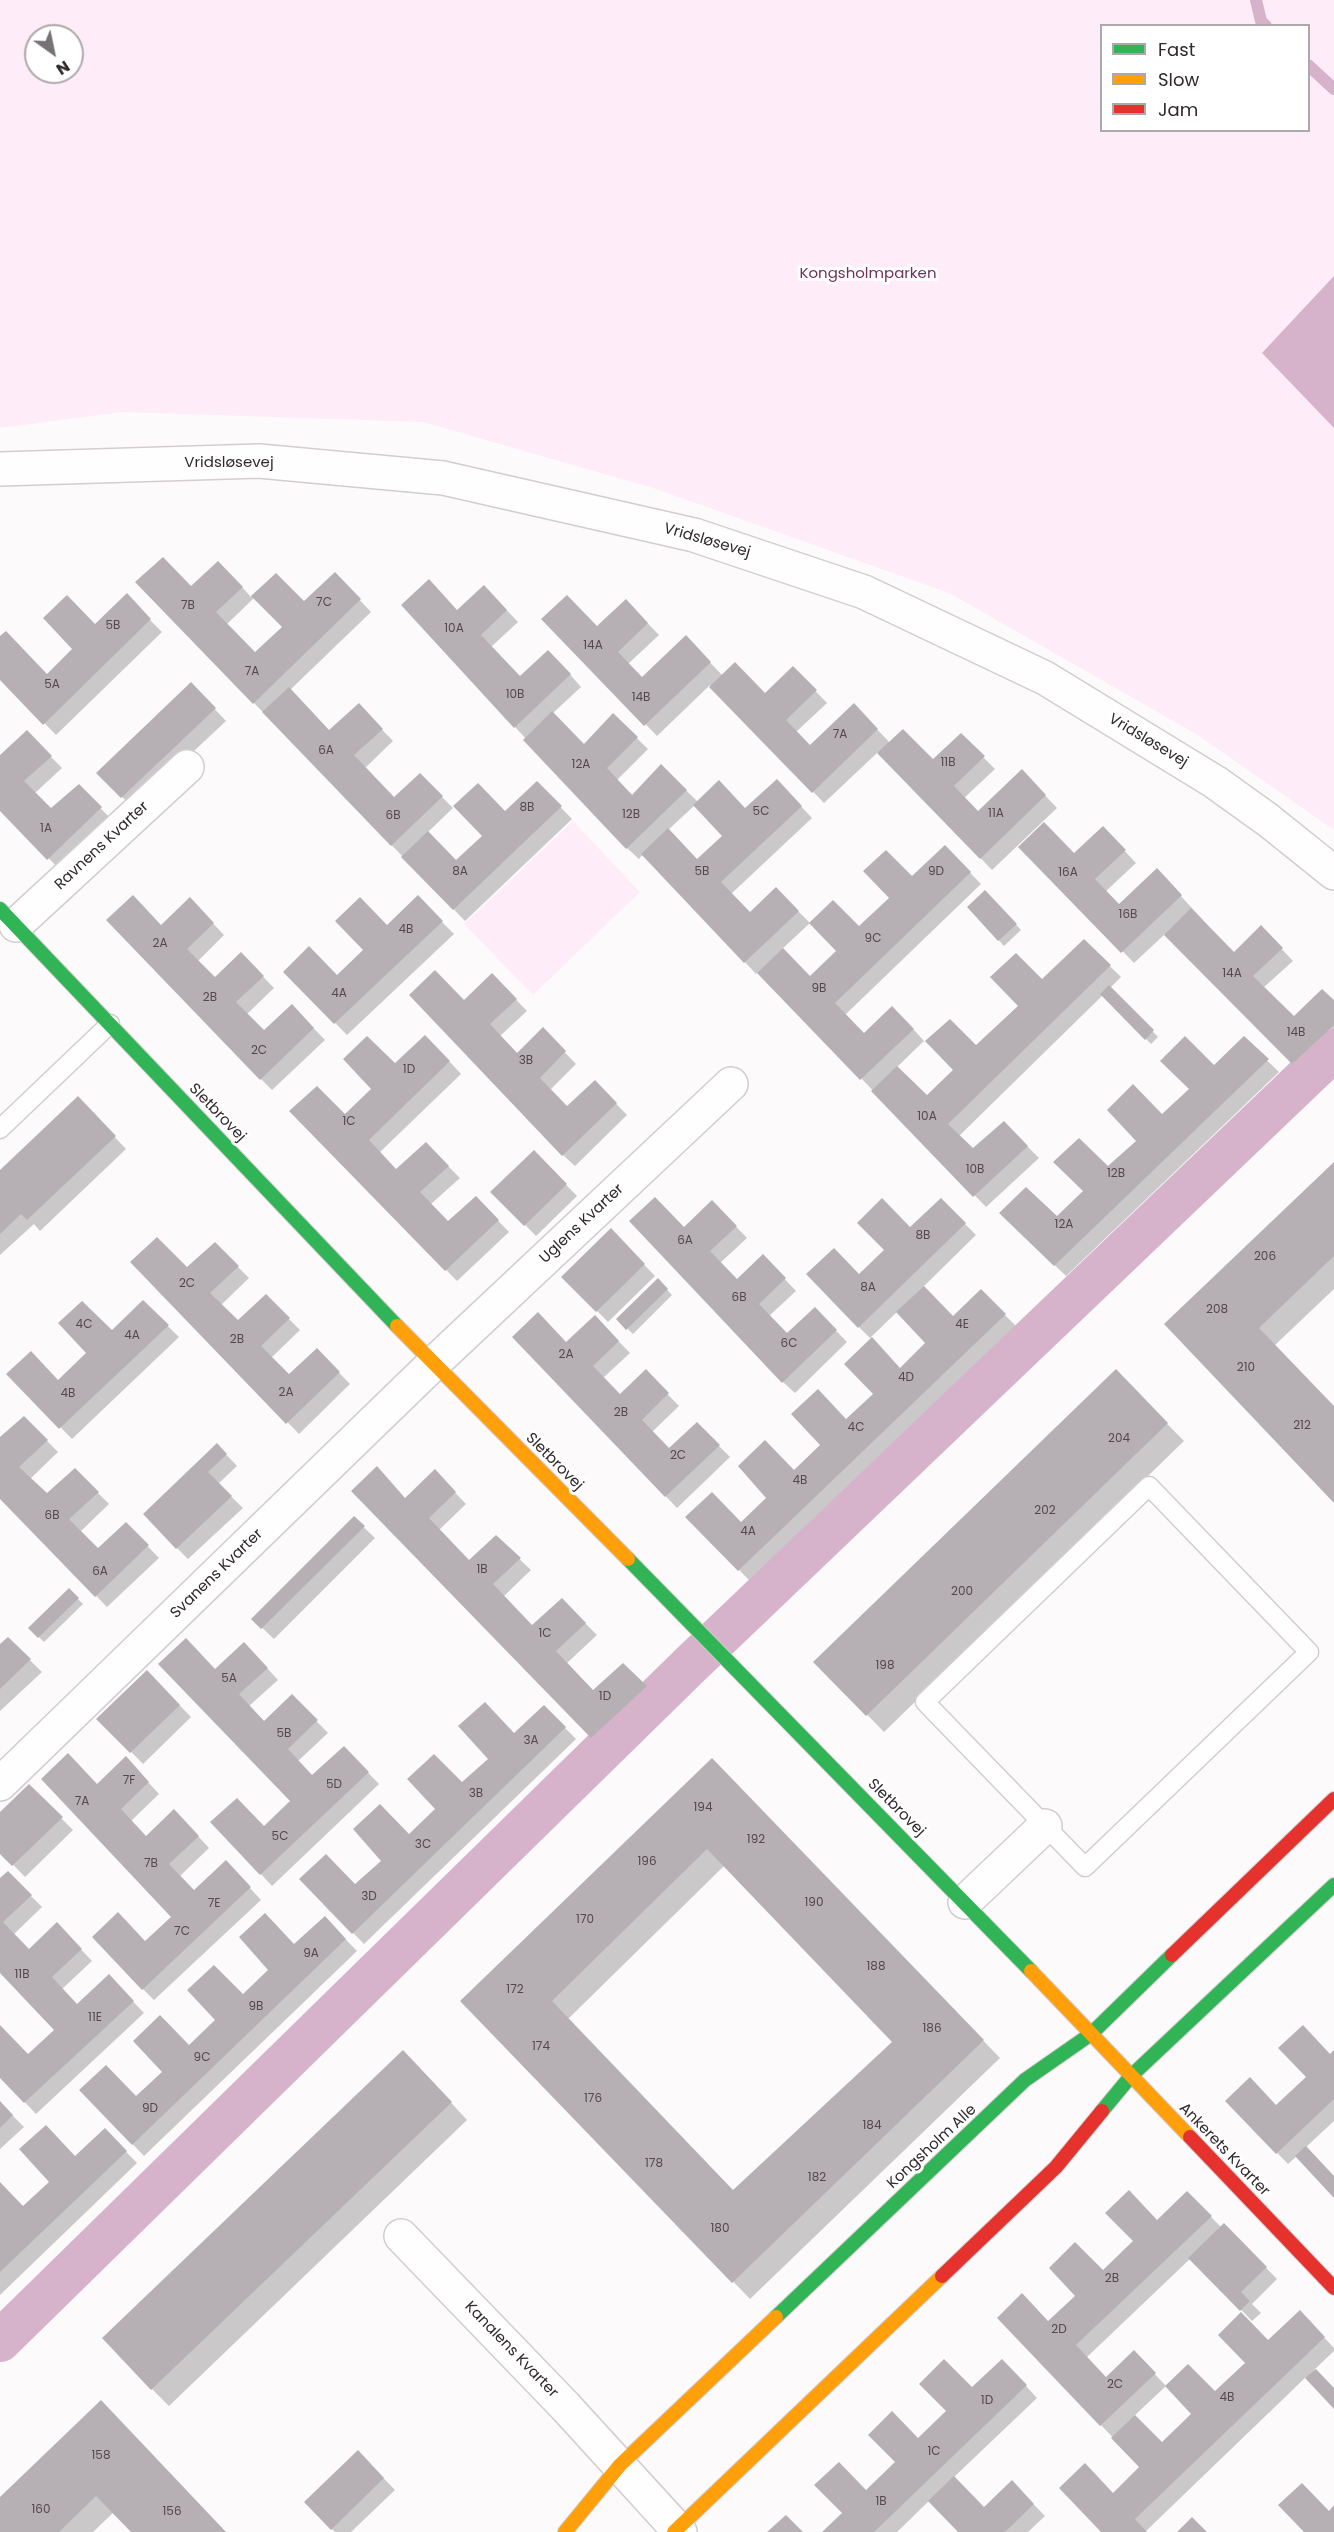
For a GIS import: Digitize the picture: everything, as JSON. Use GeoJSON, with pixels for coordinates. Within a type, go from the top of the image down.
{"type":"FeatureCollection","features":[{"type":"Feature","properties":{"kind":"street","name":"Vridsløsevej"},"geometry":{"type":"LineString","coordinates":[[0,469],[259,461],[443,478],[694,535],[864,592],[1045,678],[1215,782],[1268,820],[1334,873]]}},
{"type":"Feature","properties":{"kind":"street","name":"Ravnens Kvarter"},"geometry":{"type":"LineString","coordinates":[[8,917],[187,767]]}},
{"type":"Feature","properties":{"kind":"street","name":"Sletbrovej"},"geometry":{"type":"LineString","coordinates":[[8,917],[433,1364],[663,1594],[1091,2034]]}},
{"type":"Feature","properties":{"kind":"street","name":"Uglens Kvarter"},"geometry":{"type":"LineString","coordinates":[[433,1364],[730,1084]]}},
{"type":"Feature","properties":{"kind":"street","name":"Svanens Kvarter"},"geometry":{"type":"LineString","coordinates":[[0,1784],[433,1364]]}},
{"type":"Feature","properties":{"kind":"street","name":"Kongsholm Alle"},"geometry":{"type":"LineString","coordinates":[[565,2532],[620,2465],[1025,2080],[1091,2034],[1334,1799]]}},
{"type":"Feature","properties":{"kind":"street"},"geometry":{"type":"LineString","coordinates":[[965,1902],[1044,1826]]}},
{"type":"Feature","properties":{"kind":"street"},"geometry":{"type":"LineString","coordinates":[[677,2531],[1056,2167],[1131,2076],[1334,1885]]}},
{"type":"Feature","properties":{"kind":"street","name":"Ankerets Kvarter"},"geometry":{"type":"LineString","coordinates":[[1091,2034],[1334,2288]]}},
{"type":"Feature","properties":{"kind":"street","name":"Kanalens Kvarter"},"geometry":{"type":"LineString","coordinates":[[401,2236],[620,2465],[677,2531]]}},
{"type":"Feature","properties":{"kind":"lane"},"geometry":{"type":"LineString","coordinates":[[0,1129],[110,1024]]}},
{"type":"Feature","properties":{"kind":"lane"},"geometry":{"type":"LineString","coordinates":[[1149,1486],[1309,1652],[1085,1867],[1044,1826],[925,1702],[1149,1486]]}},
{"type":"Feature","properties":{"kind":"green space","name":"Kongsholmparken"},"geometry":{"type":"Polygon","coordinates":[[[0,0],[1334,0],[1334,830],[1196,734],[949,593],[656,489],[423,422],[123,412],[0,428],[0,0]]]}},
{"type":"Feature","properties":{"kind":"green space"},"geometry":{"type":"Polygon","coordinates":[[[573,821],[640,892],[533,995],[464,924],[573,821]]]}},
{"type":"Feature","properties":{"kind":"shaded area"},"geometry":{"type":"Polygon","coordinates":[[[1334,276],[1334,428],[1262,353],[1334,276]]]}},
{"type":"Feature","properties":{"kind":"building"},"geometry":{"type":"Polygon","coordinates":[[[163,557],[191,586],[218,561],[243,587],[216,612],[255,652],[282,627],[251,596],[276,573],[304,601],[335,572],[361,599],[253,704],[135,582],[163,557]]]}},
{"type":"Feature","properties":{"kind":"building"},"geometry":{"type":"Polygon","coordinates":[[[429,579],[457,610],[484,585],[507,610],[481,635],[520,676],[548,650],[571,674],[514,728],[401,605],[429,579]]]}},
{"type":"Feature","properties":{"kind":"building"},"geometry":{"type":"Polygon","coordinates":[[[127,593],[151,619],[43,725],[0,680],[0,636],[6,631],[47,674],[72,649],[43,618],[67,595],[95,624],[127,593]]]}},
{"type":"Feature","properties":{"kind":"building"},"geometry":{"type":"Polygon","coordinates":[[[567,595],[597,626],[626,599],[648,623],[618,652],[642,677],[686,635],[711,662],[644,726],[541,619],[567,595]]]}},
{"type":"Feature","properties":{"kind":"building"},"geometry":{"type":"Polygon","coordinates":[[[735,662],[765,693],[793,666],[817,690],[786,720],[810,745],[854,703],[878,729],[812,793],[709,687],[735,662]]]}},
{"type":"Feature","properties":{"kind":"building"},"geometry":{"type":"Polygon","coordinates":[[[191,682],[216,708],[121,798],[96,773],[191,682]]]}},
{"type":"Feature","properties":{"kind":"building"},"geometry":{"type":"Polygon","coordinates":[[[289,687],[329,730],[359,703],[383,729],[354,755],[394,797],[420,773],[443,796],[391,846],[262,712],[289,687]]]}},
{"type":"Feature","properties":{"kind":"building"},"geometry":{"type":"Polygon","coordinates":[[[552,711],[584,744],[613,713],[638,737],[607,768],[632,795],[661,764],[687,790],[626,849],[523,740],[552,711]]]}},
{"type":"Feature","properties":{"kind":"building"},"geometry":{"type":"Polygon","coordinates":[[[903,729],[933,759],[961,733],[985,756],[954,786],[978,811],[1022,769],[1046,795],[980,859],[877,753],[903,729]]]}},
{"type":"Feature","properties":{"kind":"building"},"geometry":{"type":"Polygon","coordinates":[[[27,730],[52,756],[24,781],[51,808],[79,784],[102,807],[47,860],[0,811],[0,755],[27,730]]]}},
{"type":"Feature","properties":{"kind":"building"},"geometry":{"type":"Polygon","coordinates":[[[777,779],[802,806],[721,882],[750,912],[776,887],[799,911],[744,963],[641,854],[668,828],[697,859],[722,836],[693,805],[719,780],[745,808],[777,779]]]}},
{"type":"Feature","properties":{"kind":"building"},"geometry":{"type":"Polygon","coordinates":[[[537,781],[562,806],[453,910],[401,857],[428,831],[456,860],[482,836],[453,806],[478,783],[505,811],[537,781]]]}},
{"type":"Feature","properties":{"kind":"building"},"geometry":{"type":"Polygon","coordinates":[[[1044,822],[1074,853],[1103,826],[1126,850],[1095,879],[1119,904],[1157,868],[1182,895],[1121,953],[1018,847],[1044,822]]]}},
{"type":"Feature","properties":{"kind":"building"},"geometry":{"type":"Polygon","coordinates":[[[945,845],[971,872],[835,1003],[864,1033],[892,1006],[914,1029],[860,1080],[757,973],[783,948],[810,976],[836,951],[809,923],[833,900],[859,926],[889,898],[863,871],[886,850],[912,876],[945,845]]]}},
{"type":"Feature","properties":{"kind":"building"},"geometry":{"type":"Polygon","coordinates":[[[985,890],[1017,924],[998,941],[967,907],[985,890]]]}},
{"type":"Feature","properties":{"kind":"building"},"geometry":{"type":"Polygon","coordinates":[[[133,895],[161,925],[190,897],[214,923],[187,949],[215,977],[241,952],[264,976],[236,1002],[264,1030],[292,1004],[314,1028],[260,1080],[106,920],[133,895]]]}},
{"type":"Feature","properties":{"kind":"building"},"geometry":{"type":"Polygon","coordinates":[[[418,895],[443,921],[334,1024],[283,972],[309,946],[337,975],[363,950],[335,921],[360,897],[387,925],[418,895]]]}},
{"type":"Feature","properties":{"kind":"building"},"geometry":{"type":"Polygon","coordinates":[[[1191,908],[1234,952],[1261,925],[1283,948],[1253,976],[1294,1016],[1322,989],[1334,1000],[1334,1025],[1292,1064],[1164,935],[1191,908]]]}},
{"type":"Feature","properties":{"kind":"building"},"geometry":{"type":"Polygon","coordinates":[[[1084,939],[1111,965],[948,1124],[973,1148],[1004,1121],[1028,1146],[973,1197],[871,1091],[897,1066],[927,1095],[953,1070],[925,1041],[950,1019],[976,1045],[1018,1006],[990,977],[1016,953],[1042,979],[1084,939]]]}},
{"type":"Feature","properties":{"kind":"building"},"geometry":{"type":"Polygon","coordinates":[[[435,970],[464,1000],[492,973],[517,999],[490,1024],[517,1053],[543,1027],[566,1051],[540,1078],[567,1106],[595,1080],[617,1103],[562,1156],[409,995],[435,970]]]}},
{"type":"Feature","properties":{"kind":"building"},"geometry":{"type":"Polygon","coordinates":[[[1109,985],[1154,1030],[1145,1040],[1100,994],[1109,985]]]}},
{"type":"Feature","properties":{"kind":"building"},"geometry":{"type":"Polygon","coordinates":[[[425,1035],[450,1061],[369,1140],[396,1169],[426,1142],[449,1166],[420,1192],[448,1221],[476,1196],[499,1220],[445,1271],[289,1111],[317,1086],[345,1114],[371,1089],[343,1059],[367,1036],[395,1063],[425,1035]]]}},
{"type":"Feature","properties":{"kind":"building"},"geometry":{"type":"Polygon","coordinates":[[[1185,1036],[1214,1065],[1244,1036],[1269,1059],[1054,1266],[999,1213],[1026,1187],[1057,1216],[1083,1191],[1053,1162],[1079,1138],[1108,1166],[1136,1141],[1107,1110],[1133,1084],[1162,1114],[1189,1089],[1160,1061],[1185,1036]]]}},
{"type":"Feature","properties":{"kind":"building"},"geometry":{"type":"Polygon","coordinates":[[[78,1096],[116,1136],[27,1220],[21,1214],[0,1234],[0,1170],[78,1096]]]}},
{"type":"Feature","properties":{"kind":"building"},"geometry":{"type":"Polygon","coordinates":[[[534,1150],[567,1184],[524,1226],[490,1192],[534,1150]]]}},
{"type":"Feature","properties":{"kind":"building"},"geometry":{"type":"Polygon","coordinates":[[[1334,1162],[1334,1256],[1259,1328],[1334,1406],[1334,1503],[1164,1324],[1334,1162]]]}},
{"type":"Feature","properties":{"kind":"building"},"geometry":{"type":"Polygon","coordinates":[[[655,1197],[684,1227],[712,1200],[737,1226],[710,1251],[737,1279],[763,1254],[786,1278],[759,1304],[787,1333],[815,1307],[837,1330],[782,1383],[629,1221],[655,1197]]]}},
{"type":"Feature","properties":{"kind":"building"},"geometry":{"type":"Polygon","coordinates":[[[882,1198],[910,1227],[941,1198],[966,1223],[858,1328],[806,1274],[834,1248],[859,1274],[884,1250],[857,1223],[882,1198]]]}},
{"type":"Feature","properties":{"kind":"building"},"geometry":{"type":"Polygon","coordinates":[[[611,1228],[645,1264],[596,1312],[561,1277],[611,1228]]]}},
{"type":"Feature","properties":{"kind":"building"},"geometry":{"type":"Polygon","coordinates":[[[157,1237],[187,1267],[215,1242],[239,1266],[210,1293],[238,1320],[266,1294],[290,1318],[261,1346],[289,1374],[317,1348],[340,1372],[286,1424],[130,1262],[157,1237]]]}},
{"type":"Feature","properties":{"kind":"building"},"geometry":{"type":"Polygon","coordinates":[[[658,1278],[668,1289],[626,1330],[616,1319],[658,1278]]]}},
{"type":"Feature","properties":{"kind":"building"},"geometry":{"type":"Polygon","coordinates":[[[924,1286],[953,1316],[981,1289],[1006,1314],[738,1571],[685,1517],[712,1492],[741,1522],[766,1498],[738,1466],[765,1440],[794,1470],[820,1445],[791,1414],[818,1389],[846,1419],[873,1394],[844,1364],[872,1337],[900,1368],[925,1343],[896,1312],[924,1286]]]}},
{"type":"Feature","properties":{"kind":"building"},"geometry":{"type":"Polygon","coordinates":[[[143,1300],[169,1325],[59,1429],[6,1374],[31,1351],[58,1380],[86,1353],[58,1323],[82,1301],[112,1330],[143,1300]]]}},
{"type":"Feature","properties":{"kind":"building"},"geometry":{"type":"Polygon","coordinates":[[[538,1312],[566,1342],[595,1315],[619,1341],[593,1366],[620,1394],[646,1369],[669,1393],[642,1420],[669,1448],[697,1422],[720,1445],[665,1497],[512,1337],[538,1312]]]}},
{"type":"Feature","properties":{"kind":"building"},"geometry":{"type":"Polygon","coordinates":[[[1116,1369],[1168,1423],[866,1716],[813,1662],[1116,1369]]]}},
{"type":"Feature","properties":{"kind":"building"},"geometry":{"type":"Polygon","coordinates":[[[24,1416],[48,1440],[19,1467],[47,1493],[75,1468],[99,1492],[69,1519],[98,1548],[126,1522],[149,1545],[95,1597],[0,1499],[0,1437],[24,1416]]]}},
{"type":"Feature","properties":{"kind":"building"},"geometry":{"type":"Polygon","coordinates":[[[217,1443],[227,1454],[208,1472],[232,1496],[176,1549],[143,1514],[217,1443]]]}},
{"type":"Feature","properties":{"kind":"building"},"geometry":{"type":"Polygon","coordinates":[[[377,1466],[405,1498],[435,1469],[456,1492],[429,1518],[469,1560],[496,1535],[521,1558],[493,1584],[532,1625],[562,1598],[586,1623],[556,1651],[593,1690],[623,1663],[647,1686],[591,1738],[351,1491],[377,1466]]]}},
{"type":"Feature","properties":{"kind":"building"},"geometry":{"type":"Polygon","coordinates":[[[354,1516],[365,1526],[261,1629],[251,1619],[354,1516]]]}},
{"type":"Feature","properties":{"kind":"building"},"geometry":{"type":"Polygon","coordinates":[[[69,1588],[79,1598],[38,1638],[28,1628],[69,1588]]]}},
{"type":"Feature","properties":{"kind":"building"},"geometry":{"type":"Polygon","coordinates":[[[8,1637],[31,1659],[0,1689],[0,1644],[8,1637]]]}},
{"type":"Feature","properties":{"kind":"building"},"geometry":{"type":"Polygon","coordinates":[[[186,1638],[215,1669],[244,1642],[268,1668],[239,1694],[264,1721],[292,1694],[318,1720],[288,1749],[312,1775],[344,1746],[369,1772],[260,1875],[210,1822],[237,1798],[264,1826],[290,1801],[158,1664],[186,1638]]]}},
{"type":"Feature","properties":{"kind":"building"},"geometry":{"type":"Polygon","coordinates":[[[147,1670],[180,1705],[130,1753],[96,1719],[147,1670]]]}},
{"type":"Feature","properties":{"kind":"building"},"geometry":{"type":"Polygon","coordinates":[[[485,1702],[514,1733],[544,1705],[566,1727],[352,1934],[299,1879],[326,1854],[355,1884],[381,1861],[353,1829],[380,1804],[409,1834],[435,1809],[407,1779],[434,1754],[462,1782],[488,1759],[458,1726],[485,1702]]]}},
{"type":"Feature","properties":{"kind":"building"},"geometry":{"type":"Polygon","coordinates":[[[68,1753],[97,1784],[126,1756],[149,1782],[121,1809],[146,1836],[174,1809],[199,1836],[169,1864],[194,1890],[226,1860],[251,1887],[142,1990],[92,1937],[118,1912],[145,1941],[171,1917],[41,1779],[68,1753]]]}},
{"type":"Feature","properties":{"kind":"building"},"geometry":{"type":"Polygon","coordinates":[[[712,1758],[984,2040],[732,2283],[460,2001],[712,1758]],[[707,1849],[552,2001],[733,2190],[892,2042],[707,1849]]]}},
{"type":"Feature","properties":{"kind":"building"},"geometry":{"type":"Polygon","coordinates":[[[29,1784],[63,1817],[12,1866],[0,1854],[0,1812],[29,1784]]]}},
{"type":"Feature","properties":{"kind":"building"},"geometry":{"type":"Polygon","coordinates":[[[8,1871],[32,1895],[3,1922],[29,1949],[57,1922],[82,1949],[52,1977],[77,2004],[109,1974],[134,2001],[24,2103],[0,2078],[0,2025],[28,2054],[54,2030],[0,1973],[0,1878],[8,1871]]]}},
{"type":"Feature","properties":{"kind":"building"},"geometry":{"type":"Polygon","coordinates":[[[265,1913],[294,1944],[325,1916],[346,1939],[132,2145],[79,2090],[106,2065],[136,2096],[162,2072],[133,2041],[160,2015],[189,2045],[215,2020],[187,1990],[214,1965],[243,1994],[268,1970],[239,1937],[265,1913]]]}},
{"type":"Feature","properties":{"kind":"building"},"geometry":{"type":"Polygon","coordinates":[[[1303,2025],[1330,2054],[1334,2050],[1334,2099],[1276,2154],[1225,2101],[1250,2077],[1276,2105],[1306,2077],[1278,2048],[1303,2025]]]}},
{"type":"Feature","properties":{"kind":"building"},"geometry":{"type":"Polygon","coordinates":[[[403,2050],[452,2102],[151,2390],[102,2338],[403,2050]]]}},
{"type":"Feature","properties":{"kind":"building"},"geometry":{"type":"Polygon","coordinates":[[[0,2101],[13,2115],[0,2128],[0,2101]]]}},
{"type":"Feature","properties":{"kind":"building"},"geometry":{"type":"Polygon","coordinates":[[[46,2125],[75,2156],[105,2128],[127,2151],[0,2272],[0,2182],[23,2206],[49,2182],[19,2149],[46,2125]]]}},
{"type":"Feature","properties":{"kind":"building"},"geometry":{"type":"Polygon","coordinates":[[[1306,2146],[1334,2176],[1334,2198],[1295,2156],[1306,2146]]]}},
{"type":"Feature","properties":{"kind":"building"},"geometry":{"type":"Polygon","coordinates":[[[1129,2190],[1157,2220],[1187,2191],[1212,2216],[1076,2345],[1106,2377],[1134,2350],[1156,2373],[1100,2426],[997,2318],[1022,2293],[1048,2321],[1075,2296],[1049,2268],[1075,2242],[1103,2270],[1133,2241],[1105,2213],[1129,2190]]]}},
{"type":"Feature","properties":{"kind":"building"},"geometry":{"type":"Polygon","coordinates":[[[1224,2223],[1267,2267],[1241,2292],[1250,2301],[1240,2311],[1188,2258],[1224,2223]]]}},
{"type":"Feature","properties":{"kind":"building"},"geometry":{"type":"Polygon","coordinates":[[[1300,2310],[1325,2337],[1135,2519],[1147,2532],[1101,2532],[1059,2488],[1085,2463],[1113,2493],[1139,2467],[1111,2438],[1135,2415],[1162,2442],[1191,2414],[1165,2386],[1188,2364],[1215,2391],[1245,2363],[1218,2335],[1241,2312],[1268,2340],[1300,2310]]]}},
{"type":"Feature","properties":{"kind":"building"},"geometry":{"type":"Polygon","coordinates":[[[944,2359],[972,2387],[1002,2359],[1027,2385],[874,2532],[822,2532],[842,2513],[814,2485],[839,2462],[866,2490],[895,2462],[868,2435],[892,2411],[918,2438],[946,2411],[919,2384],[944,2359]]]}},
{"type":"Feature","properties":{"kind":"building"},"geometry":{"type":"Polygon","coordinates":[[[1316,2369],[1334,2388],[1334,2409],[1305,2378],[1316,2369]]]}},
{"type":"Feature","properties":{"kind":"building"},"geometry":{"type":"Polygon","coordinates":[[[101,2400],[226,2532],[131,2532],[96,2496],[59,2532],[0,2532],[0,2497],[101,2400]]]}},
{"type":"Feature","properties":{"kind":"building"},"geometry":{"type":"Polygon","coordinates":[[[358,2450],[384,2478],[331,2530],[304,2502],[358,2450]]]}},
{"type":"Feature","properties":{"kind":"building"},"geometry":{"type":"Polygon","coordinates":[[[954,2476],[984,2507],[1012,2480],[1034,2504],[1005,2532],[958,2532],[928,2501],[954,2476]]]}},
{"type":"Feature","properties":{"kind":"building"},"geometry":{"type":"Polygon","coordinates":[[[1302,2483],[1329,2511],[1334,2505],[1334,2532],[1304,2532],[1278,2505],[1302,2483]]]}},
{"type":"Feature","properties":{"kind":"building"},"geometry":{"type":"Polygon","coordinates":[[[786,2515],[803,2532],[767,2532],[786,2515]]]}},
{"type":"Feature","properties":{"kind":"building"},"geometry":{"type":"Polygon","coordinates":[[[1192,2517],[1207,2532],[1177,2532],[1192,2517]]]}},
{"type":"Feature","properties":{"kind":"waterway"},"geometry":{"type":"LineString","coordinates":[[1256,0],[1261,21],[1264,24]]}},
{"type":"Feature","properties":{"kind":"waterway"},"geometry":{"type":"LineString","coordinates":[[1310,67],[1334,89]]}},
{"type":"Feature","properties":{"kind":"waterway"},"geometry":{"type":"LineString","coordinates":[[0,2341],[689,1666],[1334,1050]]}},
{"type":"Feature","properties":{"kind":"traffic: fast"},"geometry":{"type":"LineString","coordinates":[[0,909],[397,1326]]}},
{"type":"Feature","properties":{"kind":"traffic: fast"},"geometry":{"type":"LineString","coordinates":[[628,1559],[1031,1971]]}},
{"type":"Feature","properties":{"kind":"traffic: fast"},"geometry":{"type":"LineString","coordinates":[[1102,2111],[1131,2076],[1334,1885]]}},
{"type":"Feature","properties":{"kind":"traffic: fast"},"geometry":{"type":"LineString","coordinates":[[776,2317],[1025,2080],[1091,2034],[1172,1955]]}},
{"type":"Feature","properties":{"kind":"traffic: slow"},"geometry":{"type":"LineString","coordinates":[[397,1326],[628,1559]]}},
{"type":"Feature","properties":{"kind":"traffic: slow"},"geometry":{"type":"LineString","coordinates":[[1031,1971],[1190,2137]]}},
{"type":"Feature","properties":{"kind":"traffic: slow"},"geometry":{"type":"LineString","coordinates":[[674,2532],[942,2276]]}},
{"type":"Feature","properties":{"kind":"traffic: slow"},"geometry":{"type":"LineString","coordinates":[[565,2532],[620,2465],[776,2317]]}},
{"type":"Feature","properties":{"kind":"traffic: jam"},"geometry":{"type":"LineString","coordinates":[[1172,1955],[1334,1799]]}},
{"type":"Feature","properties":{"kind":"traffic: jam"},"geometry":{"type":"LineString","coordinates":[[942,2276],[1056,2167],[1102,2111]]}},
{"type":"Feature","properties":{"kind":"traffic: jam"},"geometry":{"type":"LineString","coordinates":[[1190,2137],[1334,2288]]}}]}
